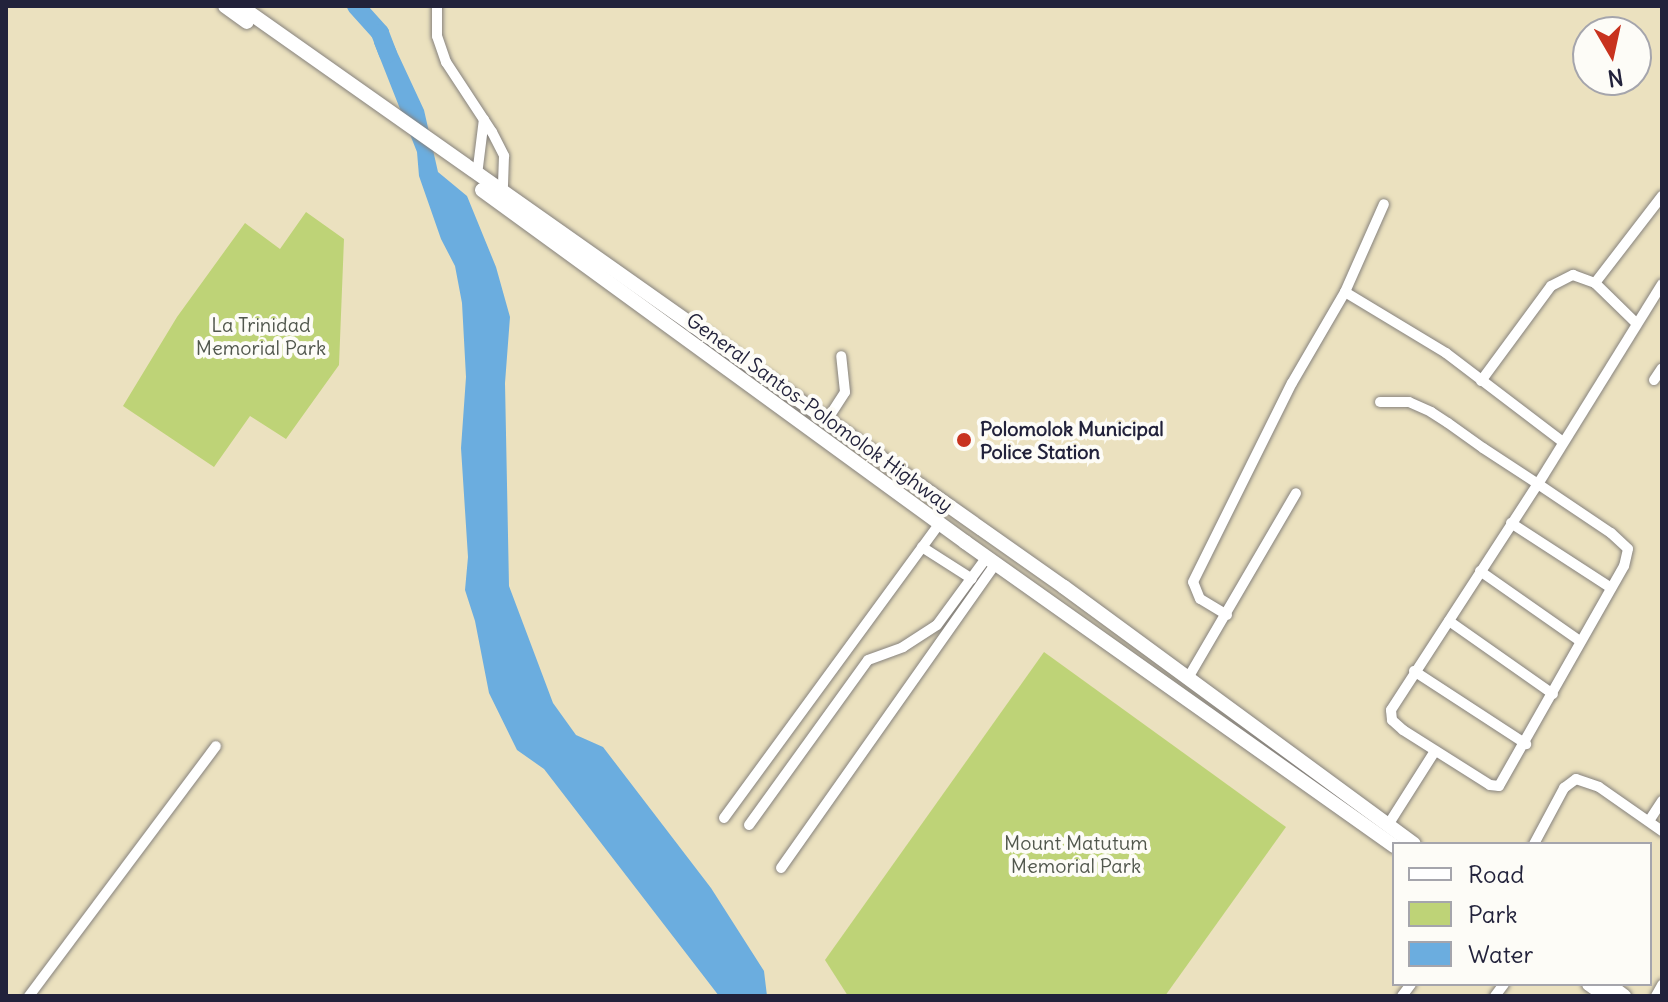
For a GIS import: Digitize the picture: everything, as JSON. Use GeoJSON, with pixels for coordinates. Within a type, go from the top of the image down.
{"type":"FeatureCollection","features":[{"type":"Feature","properties":{"kind":"highway"},"geometry":{"type":"LineString","coordinates":[[225,6],[387,116]]}},
{"type":"Feature","properties":{"kind":"highway"},"geometry":{"type":"LineString","coordinates":[[240,6],[451,162],[477,175],[584,245],[1411,842]]}},
{"type":"Feature","properties":{"kind":"highway","name":"General Santos-Polomolok Highway"},"geometry":{"type":"LineString","coordinates":[[451,162],[940,523],[1392,845]]}},
{"type":"Feature","properties":{"kind":"street"},"geometry":{"type":"LineString","coordinates":[[437,6],[437,36],[446,62],[484,119],[504,156],[503,193]]}},
{"type":"Feature","properties":{"kind":"street"},"geometry":{"type":"LineString","coordinates":[[477,175],[484,119]]}},
{"type":"Feature","properties":{"kind":"street"},"geometry":{"type":"LineString","coordinates":[[1595,283],[1662,196]]}},
{"type":"Feature","properties":{"kind":"street"},"geometry":{"type":"LineString","coordinates":[[1227,615],[1200,599],[1193,582],[1292,383],[1345,292],[1384,204]]}},
{"type":"Feature","properties":{"kind":"street"},"geometry":{"type":"LineString","coordinates":[[1481,381],[1551,286],[1573,275],[1595,283],[1635,322]]}},
{"type":"Feature","properties":{"kind":"street"},"geometry":{"type":"LineString","coordinates":[[1380,402],[1409,402],[1420,407],[1538,484],[1624,544],[1629,556],[1526,744],[1504,782],[1497,787],[1396,725],[1390,715],[1414,671],[1538,484],[1635,322],[1662,284]]}},
{"type":"Feature","properties":{"kind":"street"},"geometry":{"type":"LineString","coordinates":[[1345,292],[1415,332],[1563,442]]}},
{"type":"Feature","properties":{"kind":"street"},"geometry":{"type":"LineString","coordinates":[[827,420],[845,392],[841,356]]}},
{"type":"Feature","properties":{"kind":"street"},"geometry":{"type":"LineString","coordinates":[[1654,380],[1662,368]]}},
{"type":"Feature","properties":{"kind":"street"},"geometry":{"type":"LineString","coordinates":[[1188,678],[1296,493]]}},
{"type":"Feature","properties":{"kind":"street"},"geometry":{"type":"LineString","coordinates":[[724,818],[940,523]]}},
{"type":"Feature","properties":{"kind":"street"},"geometry":{"type":"LineString","coordinates":[[1511,523],[1611,588]]}},
{"type":"Feature","properties":{"kind":"street"},"geometry":{"type":"LineString","coordinates":[[922,547],[972,579]]}},
{"type":"Feature","properties":{"kind":"street"},"geometry":{"type":"LineString","coordinates":[[749,825],[868,660],[903,647],[937,625],[972,579],[992,560]]}},
{"type":"Feature","properties":{"kind":"street"},"geometry":{"type":"LineString","coordinates":[[781,868],[992,560]]}},
{"type":"Feature","properties":{"kind":"street"},"geometry":{"type":"LineString","coordinates":[[1480,571],[1580,641]]}},
{"type":"Feature","properties":{"kind":"street"},"geometry":{"type":"LineString","coordinates":[[1449,621],[1553,694]]}},
{"type":"Feature","properties":{"kind":"street"},"geometry":{"type":"LineString","coordinates":[[1414,671],[1526,744]]}},
{"type":"Feature","properties":{"kind":"street"},"geometry":{"type":"LineString","coordinates":[[29,996],[216,746]]}},
{"type":"Feature","properties":{"kind":"street"},"geometry":{"type":"LineString","coordinates":[[1388,825],[1435,751]]}},
{"type":"Feature","properties":{"kind":"street"},"geometry":{"type":"LineString","coordinates":[[1535,842],[1564,788],[1576,779],[1599,787],[1662,831]]}},
{"type":"Feature","properties":{"kind":"street"},"geometry":{"type":"LineString","coordinates":[[1649,821],[1662,801]]}},
{"type":"Feature","properties":{"kind":"street"},"geometry":{"type":"LineString","coordinates":[[1656,996],[1662,985]]}},
{"type":"Feature","properties":{"kind":"green space","name":"La Trinidad Memorial Park"},"geometry":{"type":"Polygon","coordinates":[[[306,212],[344,239],[339,365],[286,439],[250,416],[214,467],[123,406],[177,317],[245,223],[280,249],[306,212]]]}},
{"type":"Feature","properties":{"kind":"green space","name":"Mount Matutum Memorial Park"},"geometry":{"type":"Polygon","coordinates":[[[1044,652],[1286,827],[1165,996],[848,996],[825,960],[1044,652]]]}},
{"type":"Feature","properties":{"kind":"water"},"geometry":{"type":"Polygon","coordinates":[[[380,33],[391,39],[424,110],[438,172],[467,196],[496,267],[510,317],[505,383],[509,586],[553,703],[576,735],[603,747],[711,888],[764,971],[767,996],[719,996],[544,769],[517,750],[489,693],[475,621],[465,590],[468,557],[461,448],[466,377],[462,303],[455,266],[441,239],[419,176],[417,152],[374,43],[380,33]]]}},
{"type":"Feature","properties":{"kind":"waterway"},"geometry":{"type":"LineString","coordinates":[[356,6],[380,33],[388,54]]}},
{"type":"Feature","properties":{"kind":"place","name":"Polomolok Municipal Police Station"},"geometry":{"type":"Point","coordinates":[964,440]}}]}
